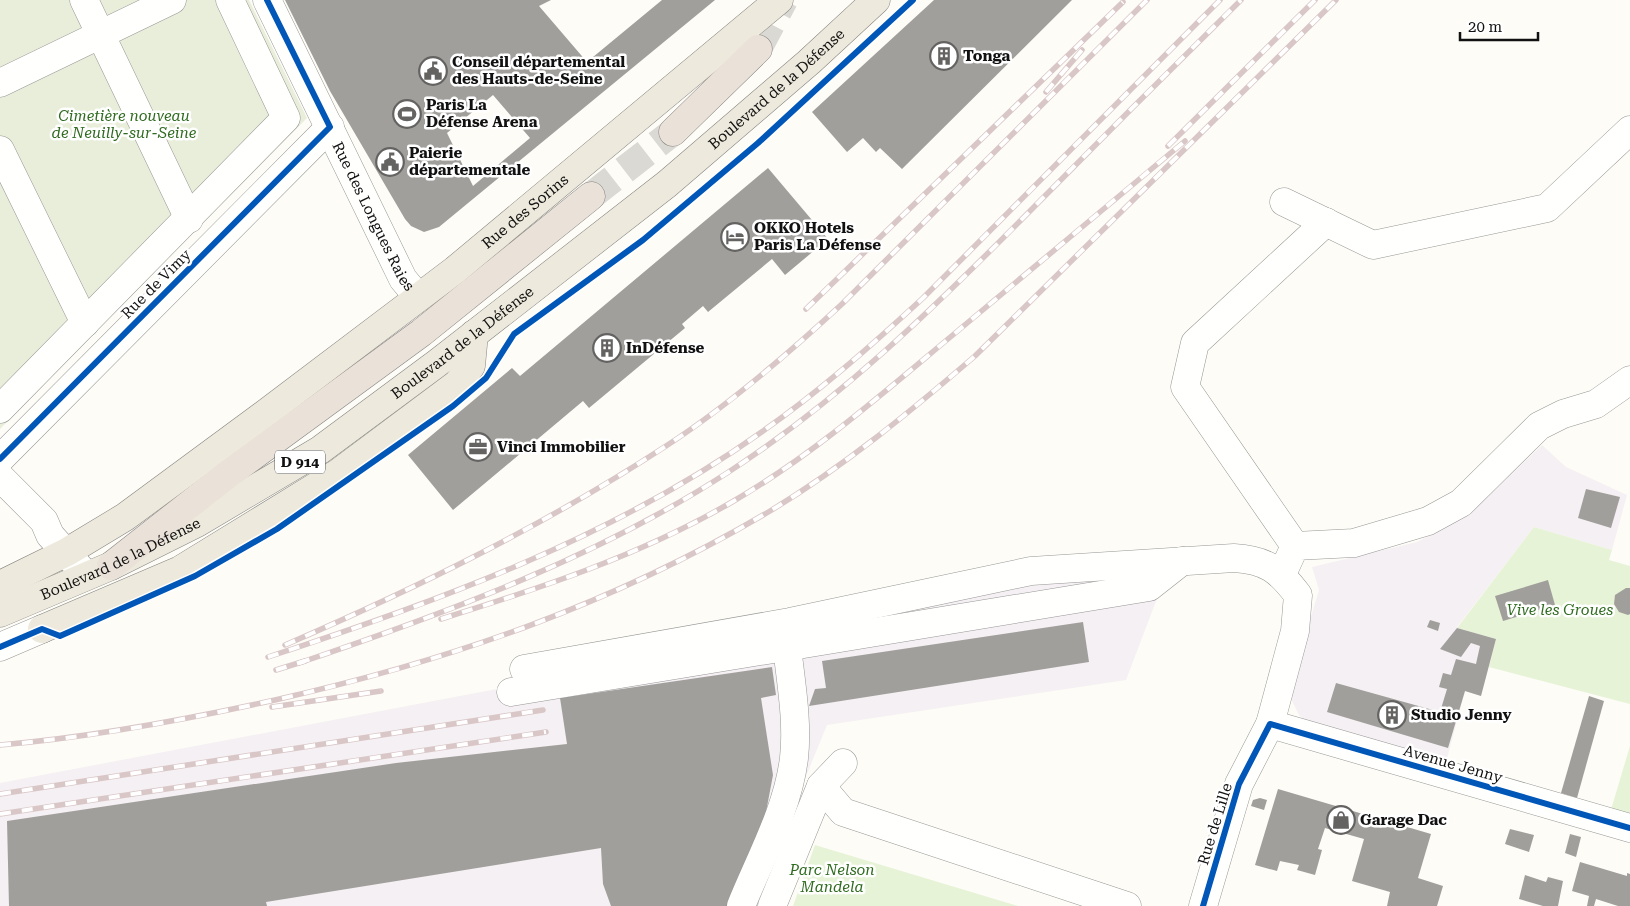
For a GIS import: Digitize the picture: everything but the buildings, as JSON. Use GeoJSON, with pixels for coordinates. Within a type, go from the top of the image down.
{"type":"FeatureCollection","features":[{"type":"Feature","properties":{"kind":"highway"},"geometry":{"type":"LineString","coordinates":[[673,132],[758,48]]}},
{"type":"Feature","properties":{"kind":"highway"},"geometry":{"type":"LineString","coordinates":[[99,571],[421,333],[591,196]]}},
{"type":"Feature","properties":{"kind":"main road","name":"Rue des Sorins"},"geometry":{"type":"LineString","coordinates":[[67,552],[125,517],[455,270],[779,0]]}},
{"type":"Feature","properties":{"kind":"main road","name":"Boulevard de la Défense"},"geometry":{"type":"LineString","coordinates":[[0,613],[99,571],[197,523],[320,450],[474,334],[667,184],[809,62],[876,0]]}},
{"type":"Feature","properties":{"kind":"main road"},"geometry":{"type":"LineString","coordinates":[[42,629],[180,570],[338,473],[457,384],[471,366],[474,334]]}},
{"type":"Feature","properties":{"kind":"main road"},"geometry":{"type":"LineString","coordinates":[[0,585],[67,552]]}},
{"type":"Feature","properties":{"kind":"street"},"geometry":{"type":"LineString","coordinates":[[84,0],[189,219]]}},
{"type":"Feature","properties":{"kind":"street"},"geometry":{"type":"LineString","coordinates":[[0,83],[172,0]]}},
{"type":"Feature","properties":{"kind":"street"},"geometry":{"type":"LineString","coordinates":[[0,409],[189,219],[286,118],[230,0]]}},
{"type":"Feature","properties":{"kind":"street","name":"Rue des Longues Raies"},"geometry":{"type":"LineString","coordinates":[[267,0],[403,279],[418,297]]}},
{"type":"Feature","properties":{"kind":"street","name":"Rue de Vimy"},"geometry":{"type":"LineString","coordinates":[[0,459],[330,127]]}},
{"type":"Feature","properties":{"kind":"street"},"geometry":{"type":"LineString","coordinates":[[1284,202],[1373,245],[1547,208],[1630,130]]}},
{"type":"Feature","properties":{"kind":"street"},"geometry":{"type":"LineString","coordinates":[[0,150],[85,323]]}},
{"type":"Feature","properties":{"kind":"street"},"geometry":{"type":"LineString","coordinates":[[1295,546],[1185,387],[1194,343],[1326,222]]}},
{"type":"Feature","properties":{"kind":"street"},"geometry":{"type":"LineString","coordinates":[[1295,546],[1354,543],[1428,521],[1461,503],[1539,426],[1563,414],[1596,404],[1630,380]]}},
{"type":"Feature","properties":{"kind":"street"},"geometry":{"type":"LineString","coordinates":[[0,477],[44,521],[50,535],[67,552],[99,571]]}},
{"type":"Feature","properties":{"kind":"street"},"geometry":{"type":"LineString","coordinates":[[1182,561],[1149,587],[787,647],[518,681],[1032,571],[1182,561],[1250,558],[1266,564],[1282,574],[1295,546]]}},
{"type":"Feature","properties":{"kind":"street","name":"Rue de Lille"},"geometry":{"type":"LineString","coordinates":[[1203,906],[1239,784],[1270,724],[1284,675],[1298,610],[1298,595],[1282,574]]}},
{"type":"Feature","properties":{"kind":"street"},"geometry":{"type":"LineString","coordinates":[[0,646],[42,629]]}},
{"type":"Feature","properties":{"kind":"street"},"geometry":{"type":"LineString","coordinates":[[741,906],[783,802],[794,758],[793,708],[787,647]]}},
{"type":"Feature","properties":{"kind":"street","name":"Avenue Jenny"},"geometry":{"type":"LineString","coordinates":[[1270,724],[1630,828]]}},
{"type":"Feature","properties":{"kind":"street"},"geometry":{"type":"LineString","coordinates":[[772,906],[821,786],[843,763]]}},
{"type":"Feature","properties":{"kind":"street"},"geometry":{"type":"LineString","coordinates":[[821,786],[842,812],[1127,906]]}},
{"type":"Feature","properties":{"kind":"shaded area"},"geometry":{"type":"Polygon","coordinates":[[[1542,445],[1566,467],[1627,495],[1612,550],[1534,527],[1457,627],[1496,639],[1481,696],[1465,691],[1445,766],[1307,723],[1299,715],[1292,701],[1291,691],[1299,656],[1319,590],[1312,567],[1417,542],[1469,515],[1542,445]]]}},
{"type":"Feature","properties":{"kind":"shaded area"},"geometry":{"type":"Polygon","coordinates":[[[1141,576],[1158,596],[1126,680],[827,725],[753,906],[0,906],[0,783],[549,679],[1033,583],[1141,576]]]}},
{"type":"Feature","properties":{"kind":"green space","name":"Cimetière nouveau de Neuilly-sur-Seine"},"geometry":{"type":"Polygon","coordinates":[[[0,0],[249,0],[307,118],[0,429],[0,0]]]}},
{"type":"Feature","properties":{"kind":"green space","name":"Vive les Groues"},"geometry":{"type":"Polygon","coordinates":[[[1534,527],[1612,550],[1609,560],[1630,566],[1630,704],[1489,667],[1496,639],[1457,628],[1534,527]]]}},
{"type":"Feature","properties":{"kind":"green space"},"geometry":{"type":"Polygon","coordinates":[[[1630,746],[1630,818],[1610,813],[1630,746]]]}},
{"type":"Feature","properties":{"kind":"green space","name":"Parc Nelson Mandela"},"geometry":{"type":"Polygon","coordinates":[[[815,845],[1018,906],[793,906],[815,845]]]}},
{"type":"Feature","properties":{"kind":"tunnel"},"geometry":{"type":"LineString","coordinates":[[758,49],[784,0]]}},
{"type":"Feature","properties":{"kind":"tunnel"},"geometry":{"type":"LineString","coordinates":[[591,196],[673,132]]}},
{"type":"Feature","properties":{"kind":"railway"},"geometry":{"type":"LineString","coordinates":[[285,645],[432,578],[527,529],[620,475],[712,414],[779,361],[842,304],[1147,0]]}},
{"type":"Feature","properties":{"kind":"railway"},"geometry":{"type":"LineString","coordinates":[[268,657],[397,613],[524,563],[647,503],[706,469],[763,431],[845,367],[923,298],[1220,0]]}},
{"type":"Feature","properties":{"kind":"railway"},"geometry":{"type":"LineString","coordinates":[[299,663],[464,603],[573,557],[626,532],[677,504],[769,445],[809,415],[922,317],[1241,0]]}},
{"type":"Feature","properties":{"kind":"railway"},"geometry":{"type":"LineString","coordinates":[[1168,146],[1315,0]]}},
{"type":"Feature","properties":{"kind":"railway"},"geometry":{"type":"LineString","coordinates":[[0,745],[104,733],[207,714],[275,700],[405,667],[468,647],[591,601],[711,544],[770,511],[824,476],[901,418],[975,356],[1336,0]]}},
{"type":"Feature","properties":{"kind":"railway"},"geometry":{"type":"LineString","coordinates":[[806,309],[1123,2]]}},
{"type":"Feature","properties":{"kind":"railway"},"geometry":{"type":"LineString","coordinates":[[1046,92],[1082,50]]}},
{"type":"Feature","properties":{"kind":"railway"},"geometry":{"type":"LineString","coordinates":[[441,619],[516,595],[626,554],[697,521],[762,484],[819,444],[874,401],[1185,141]]}},
{"type":"Feature","properties":{"kind":"railway"},"geometry":{"type":"LineString","coordinates":[[276,670],[305,661]]}},
{"type":"Feature","properties":{"kind":"railway"},"geometry":{"type":"LineString","coordinates":[[272,707],[381,691]]}},
{"type":"Feature","properties":{"kind":"railway"},"geometry":{"type":"LineString","coordinates":[[0,794],[543,710]]}},
{"type":"Feature","properties":{"kind":"railway"},"geometry":{"type":"LineString","coordinates":[[0,814],[546,732]]}},
{"type":"Feature","properties":{"kind":"cycle path"},"geometry":{"type":"LineString","coordinates":[[0,459],[330,127],[267,0]]}},
{"type":"Feature","properties":{"kind":"cycle path"},"geometry":{"type":"LineString","coordinates":[[0,647],[42,629],[60,636],[195,576],[277,529],[453,406],[486,378],[514,334],[643,240],[758,143],[913,0]]}},
{"type":"Feature","properties":{"kind":"cycle path"},"geometry":{"type":"LineString","coordinates":[[1203,906],[1239,784],[1270,724],[1630,828]]}},
{"type":"Feature","properties":{"kind":"place","name":"Tonga"},"geometry":{"type":"Point","coordinates":[944,56]}},
{"type":"Feature","properties":{"kind":"place","name":"Conseil départemental des Hauts-de-Seine"},"geometry":{"type":"Point","coordinates":[433,71]}},
{"type":"Feature","properties":{"kind":"place","name":"Paris La Défense Arena"},"geometry":{"type":"Point","coordinates":[407,114]}},
{"type":"Feature","properties":{"kind":"place","name":"Paierie départementale"},"geometry":{"type":"Point","coordinates":[390,162]}},
{"type":"Feature","properties":{"kind":"place","name":"OKKO Hotels Paris La Défense"},"geometry":{"type":"Point","coordinates":[735,237]}},
{"type":"Feature","properties":{"kind":"place","name":"InDéfense"},"geometry":{"type":"Point","coordinates":[607,348]}},
{"type":"Feature","properties":{"kind":"place","name":"Vinci Immobilier"},"geometry":{"type":"Point","coordinates":[478,447]}},
{"type":"Feature","properties":{"kind":"place","name":"Studio Jenny"},"geometry":{"type":"Point","coordinates":[1392,715]}},
{"type":"Feature","properties":{"kind":"place","name":"Garage Dac"},"geometry":{"type":"Point","coordinates":[1341,820]}}]}
